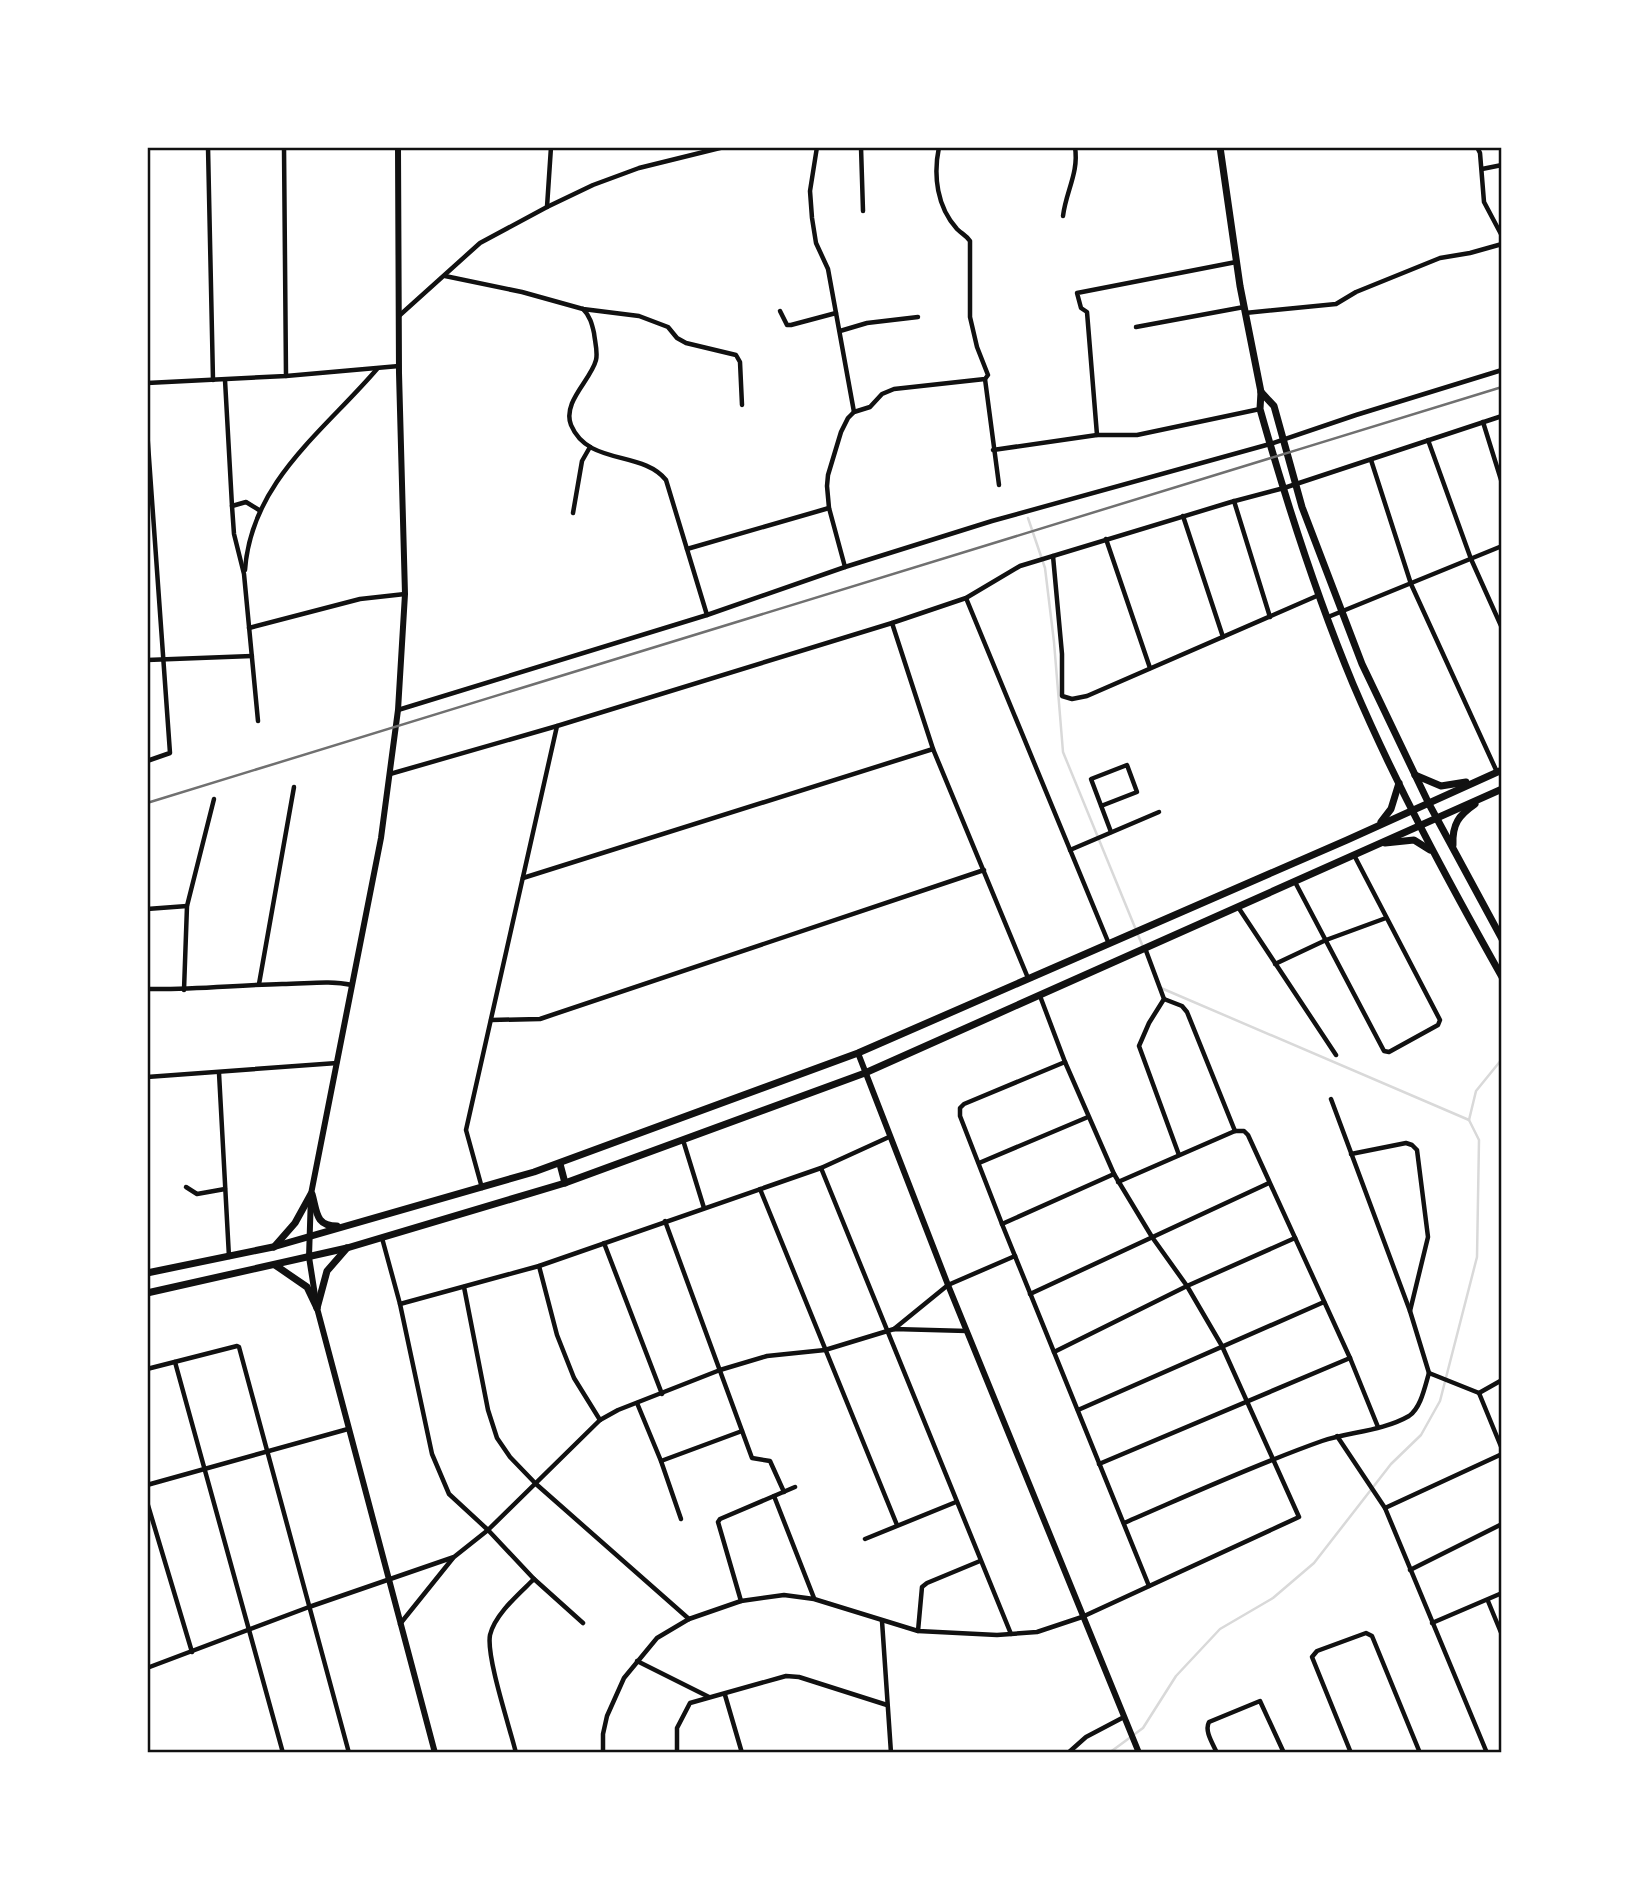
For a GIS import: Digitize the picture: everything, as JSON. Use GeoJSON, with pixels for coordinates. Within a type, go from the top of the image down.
{"type":"FeatureCollection","features":[{"type":"Feature","properties":{"kind":"main road"},"geometry":{"type":"LineString","coordinates":[[398,147],[399,366],[405,594],[398,710],[381,838],[312,1194],[308,1237],[317,1308],[435,1753]]}},
{"type":"Feature","properties":{"kind":"main road"},"geometry":{"type":"LineString","coordinates":[[1220,147],[1244,310],[1261,392],[1260,409],[1319,595],[1354,685],[1418,825],[1502,977]]}},
{"type":"Feature","properties":{"kind":"main road"},"geometry":{"type":"LineString","coordinates":[[1261,392],[1273,406],[1296,484],[1362,664],[1429,804],[1502,939]]}},
{"type":"Feature","properties":{"kind":"main road"},"geometry":{"type":"LineString","coordinates":[[147,1273],[273,1247],[560,1164],[858,1054],[1499,771]]}},
{"type":"Feature","properties":{"kind":"main road"},"geometry":{"type":"LineString","coordinates":[[1415,775],[1441,786],[1481,779]]}},
{"type":"Feature","properties":{"kind":"main road"},"geometry":{"type":"LineString","coordinates":[[1367,831],[1383,820],[1391,809],[1399,782]]}},
{"type":"Feature","properties":{"kind":"main road"},"geometry":{"type":"LineString","coordinates":[[147,1293],[347,1248],[565,1183],[865,1073],[1502,789]]}},
{"type":"Feature","properties":{"kind":"main road"},"geometry":{"type":"LineString","coordinates":[[1453,849],[1452,831],[1462,812],[1490,794]]}},
{"type":"Feature","properties":{"kind":"main road"},"geometry":{"type":"LineString","coordinates":[[1374,845],[1414,840],[1433,854]]}},
{"type":"Feature","properties":{"kind":"main road"},"geometry":{"type":"LineString","coordinates":[[1201,904],[1207,921]]}},
{"type":"Feature","properties":{"kind":"main road"},"geometry":{"type":"LineString","coordinates":[[858,1054],[948,1285],[1139,1753]]}},
{"type":"Feature","properties":{"kind":"main road"},"geometry":{"type":"LineString","coordinates":[[560,1164],[565,1183]]}},
{"type":"Feature","properties":{"kind":"main road"},"geometry":{"type":"LineString","coordinates":[[312,1194],[321,1222],[327,1226],[348,1227]]}},
{"type":"Feature","properties":{"kind":"main road"},"geometry":{"type":"LineString","coordinates":[[273,1247],[295,1223],[312,1194]]}},
{"type":"Feature","properties":{"kind":"main road"},"geometry":{"type":"LineString","coordinates":[[317,1308],[327,1271],[347,1248]]}},
{"type":"Feature","properties":{"kind":"main road"},"geometry":{"type":"LineString","coordinates":[[275,1265],[307,1287],[317,1308]]}},
{"type":"Feature","properties":{"kind":"street"},"geometry":{"type":"LineString","coordinates":[[208,147],[213,380]]}},
{"type":"Feature","properties":{"kind":"street"},"geometry":{"type":"LineString","coordinates":[[284,147],[286,376]]}},
{"type":"Feature","properties":{"kind":"street"},"geometry":{"type":"LineString","coordinates":[[547,207],[551,147]]}},
{"type":"Feature","properties":{"kind":"street"},"geometry":{"type":"LineString","coordinates":[[400,315],[480,243],[547,207],[639,168],[724,147]]}},
{"type":"Feature","properties":{"kind":"street"},"geometry":{"type":"LineString","coordinates":[[817,147],[810,191],[812,218],[816,243],[828,269],[854,412]]}},
{"type":"Feature","properties":{"kind":"street"},"geometry":{"type":"LineString","coordinates":[[861,147],[863,211]]}},
{"type":"Feature","properties":{"kind":"street"},"geometry":{"type":"LineString","coordinates":[[939,147],[936,167],[944,211],[970,241],[970,317],[977,348],[988,375],[985,379],[999,485]]}},
{"type":"Feature","properties":{"kind":"street"},"geometry":{"type":"LineString","coordinates":[[1063,216],[1065,196],[1074,178],[1077,162],[1075,147]]}},
{"type":"Feature","properties":{"kind":"street"},"geometry":{"type":"LineString","coordinates":[[1476,147],[1480,153],[1484,202],[1502,236]]}},
{"type":"Feature","properties":{"kind":"street"},"geometry":{"type":"LineString","coordinates":[[1482,169],[1502,165]]}},
{"type":"Feature","properties":{"kind":"street"},"geometry":{"type":"LineString","coordinates":[[1136,327],[1244,310],[1336,304],[1356,292],[1440,258],[1502,244]]}},
{"type":"Feature","properties":{"kind":"street"},"geometry":{"type":"LineString","coordinates":[[1097,435],[1087,312],[1081,308],[1077,293],[1236,262]]}},
{"type":"Feature","properties":{"kind":"street"},"geometry":{"type":"LineString","coordinates":[[444,276],[522,292],[583,309],[639,316],[668,327],[677,338],[686,343],[736,355],[740,362],[743,405]]}},
{"type":"Feature","properties":{"kind":"street"},"geometry":{"type":"LineString","coordinates":[[583,309],[588,314],[593,330],[596,362],[574,400],[570,418],[572,426],[590,447],[612,457],[650,466],[659,471],[666,480],[708,615]]}},
{"type":"Feature","properties":{"kind":"street"},"geometry":{"type":"LineString","coordinates":[[779,311],[788,325],[836,313]]}},
{"type":"Feature","properties":{"kind":"street"},"geometry":{"type":"LineString","coordinates":[[840,331],[867,323],[918,317]]}},
{"type":"Feature","properties":{"kind":"street"},"geometry":{"type":"LineString","coordinates":[[147,383],[286,376],[399,366]]}},
{"type":"Feature","properties":{"kind":"street"},"geometry":{"type":"LineString","coordinates":[[244,575],[247,545],[259,510],[282,474],[304,446],[378,369]]}},
{"type":"Feature","properties":{"kind":"street"},"geometry":{"type":"LineString","coordinates":[[398,710],[708,615],[845,567],[1044,506],[1270,444],[1502,370]]}},
{"type":"Feature","properties":{"kind":"street"},"geometry":{"type":"LineString","coordinates":[[845,567],[829,508],[828,475],[848,418],[854,412],[870,407],[882,394],[894,389],[985,379]]}},
{"type":"Feature","properties":{"kind":"street"},"geometry":{"type":"LineString","coordinates":[[225,380],[234,534],[244,575],[258,721]]}},
{"type":"Feature","properties":{"kind":"street"},"geometry":{"type":"LineString","coordinates":[[993,450],[1097,435],[1137,435],[1260,409]]}},
{"type":"Feature","properties":{"kind":"street"},"geometry":{"type":"LineString","coordinates":[[390,774],[558,726],[892,623],[966,598],[1020,566],[1284,488],[1502,416]]}},
{"type":"Feature","properties":{"kind":"street"},"geometry":{"type":"LineString","coordinates":[[1483,422],[1502,483]]}},
{"type":"Feature","properties":{"kind":"street"},"geometry":{"type":"LineString","coordinates":[[147,430],[170,753],[147,761]]}},
{"type":"Feature","properties":{"kind":"street"},"geometry":{"type":"LineString","coordinates":[[1428,440],[1471,559],[1502,628]]}},
{"type":"Feature","properties":{"kind":"street"},"geometry":{"type":"LineString","coordinates":[[573,513],[582,461],[590,447]]}},
{"type":"Feature","properties":{"kind":"street"},"geometry":{"type":"LineString","coordinates":[[1371,460],[1410,584],[1499,771]]}},
{"type":"Feature","properties":{"kind":"street"},"geometry":{"type":"LineString","coordinates":[[1234,501],[1270,618]]}},
{"type":"Feature","properties":{"kind":"street"},"geometry":{"type":"LineString","coordinates":[[232,506],[246,502],[259,510]]}},
{"type":"Feature","properties":{"kind":"street"},"geometry":{"type":"LineString","coordinates":[[687,549],[829,508]]}},
{"type":"Feature","properties":{"kind":"street"},"geometry":{"type":"LineString","coordinates":[[1183,516],[1223,637]]}},
{"type":"Feature","properties":{"kind":"street"},"geometry":{"type":"LineString","coordinates":[[1106,539],[1150,668]]}},
{"type":"Feature","properties":{"kind":"street"},"geometry":{"type":"LineString","coordinates":[[1327,617],[1502,546]]}},
{"type":"Feature","properties":{"kind":"street"},"geometry":{"type":"LineString","coordinates":[[1053,556],[1062,654],[1062,696],[1072,699],[1270,618],[1319,595]]}},
{"type":"Feature","properties":{"kind":"street"},"geometry":{"type":"LineString","coordinates":[[249,628],[360,599],[405,594]]}},
{"type":"Feature","properties":{"kind":"street"},"geometry":{"type":"LineString","coordinates":[[966,598],[1109,944]]}},
{"type":"Feature","properties":{"kind":"street"},"geometry":{"type":"LineString","coordinates":[[892,623],[933,748],[1029,980]]}},
{"type":"Feature","properties":{"kind":"street"},"geometry":{"type":"LineString","coordinates":[[147,660],[252,656]]}},
{"type":"Feature","properties":{"kind":"street"},"geometry":{"type":"LineString","coordinates":[[482,1188],[466,1130],[558,726]]}},
{"type":"Feature","properties":{"kind":"street"},"geometry":{"type":"LineString","coordinates":[[523,878],[933,748]]}},
{"type":"Feature","properties":{"kind":"street"},"geometry":{"type":"LineString","coordinates":[[1101,806],[1138,792],[1127,765],[1091,779],[1101,806],[1111,832]]}},
{"type":"Feature","properties":{"kind":"street"},"geometry":{"type":"LineString","coordinates":[[259,984],[294,787]]}},
{"type":"Feature","properties":{"kind":"street"},"geometry":{"type":"LineString","coordinates":[[184,990],[187,906],[214,799]]}},
{"type":"Feature","properties":{"kind":"street"},"geometry":{"type":"LineString","coordinates":[[1070,850],[1159,812]]}},
{"type":"Feature","properties":{"kind":"street"},"geometry":{"type":"LineString","coordinates":[[1295,882],[1384,1051],[1389,1052],[1438,1025],[1440,1020],[1353,855]]}},
{"type":"Feature","properties":{"kind":"street"},"geometry":{"type":"LineString","coordinates":[[491,1020],[540,1019],[984,870]]}},
{"type":"Feature","properties":{"kind":"street"},"geometry":{"type":"LineString","coordinates":[[147,909],[187,906]]}},
{"type":"Feature","properties":{"kind":"street"},"geometry":{"type":"LineString","coordinates":[[1238,907],[1336,1055]]}},
{"type":"Feature","properties":{"kind":"street"},"geometry":{"type":"LineString","coordinates":[[1275,964],[1326,940],[1386,918]]}},
{"type":"Feature","properties":{"kind":"street"},"geometry":{"type":"LineString","coordinates":[[1144,948],[1164,999],[1182,1006],[1187,1012],[1235,1131]]}},
{"type":"Feature","properties":{"kind":"street"},"geometry":{"type":"LineString","coordinates":[[147,989],[184,990],[336,982],[353,985]]}},
{"type":"Feature","properties":{"kind":"street"},"geometry":{"type":"LineString","coordinates":[[603,1753],[603,1734],[612,1702],[624,1678],[657,1638],[689,1619],[741,1601],[784,1595],[814,1599],[918,1631],[977,1635],[1037,1632],[1082,1617],[1299,1517],[1222,1346],[1187,1286],[1152,1237],[1114,1174],[1065,1062],[1040,996]]}},
{"type":"Feature","properties":{"kind":"street"},"geometry":{"type":"LineString","coordinates":[[1164,999],[1139,1046],[1179,1155]]}},
{"type":"Feature","properties":{"kind":"street"},"geometry":{"type":"LineString","coordinates":[[1065,1062],[964,1104],[960,1108],[960,1116],[1149,1586]]}},
{"type":"Feature","properties":{"kind":"street"},"geometry":{"type":"LineString","coordinates":[[147,1077],[338,1063]]}},
{"type":"Feature","properties":{"kind":"street"},"geometry":{"type":"LineString","coordinates":[[219,1073],[229,1257]]}},
{"type":"Feature","properties":{"kind":"street"},"geometry":{"type":"LineString","coordinates":[[1124,1523],[1273,1459],[1337,1436],[1378,1427],[1410,1415],[1421,1398],[1429,1373],[1410,1311],[1331,1099]]}},
{"type":"Feature","properties":{"kind":"street"},"geometry":{"type":"LineString","coordinates":[[979,1163],[1088,1117]]}},
{"type":"Feature","properties":{"kind":"street"},"geometry":{"type":"LineString","coordinates":[[1118,1182],[1235,1131],[1244,1131],[1350,1358],[1378,1427]]}},
{"type":"Feature","properties":{"kind":"street"},"geometry":{"type":"LineString","coordinates":[[400,1304],[539,1266],[821,1168],[889,1137]]}},
{"type":"Feature","properties":{"kind":"street"},"geometry":{"type":"LineString","coordinates":[[683,1140],[705,1208]]}},
{"type":"Feature","properties":{"kind":"street"},"geometry":{"type":"LineString","coordinates":[[1351,1154],[1406,1143],[1417,1150],[1428,1237],[1410,1311]]}},
{"type":"Feature","properties":{"kind":"street"},"geometry":{"type":"LineString","coordinates":[[821,1168],[1011,1634]]}},
{"type":"Feature","properties":{"kind":"street"},"geometry":{"type":"LineString","coordinates":[[1002,1224],[1114,1174]]}},
{"type":"Feature","properties":{"kind":"street"},"geometry":{"type":"LineString","coordinates":[[1030,1294],[1269,1183]]}},
{"type":"Feature","properties":{"kind":"street"},"geometry":{"type":"LineString","coordinates":[[186,1187],[197,1194],[225,1189]]}},
{"type":"Feature","properties":{"kind":"street"},"geometry":{"type":"LineString","coordinates":[[760,1189],[897,1525]]}},
{"type":"Feature","properties":{"kind":"street"},"geometry":{"type":"LineString","coordinates":[[666,1221],[752,1458],[771,1461],[784,1492]]}},
{"type":"Feature","properties":{"kind":"street"},"geometry":{"type":"LineString","coordinates":[[382,1238],[400,1304],[432,1454],[449,1494],[488,1530],[534,1579],[583,1623]]}},
{"type":"Feature","properties":{"kind":"street"},"geometry":{"type":"LineString","coordinates":[[1054,1352],[1187,1286],[1295,1238]]}},
{"type":"Feature","properties":{"kind":"street"},"geometry":{"type":"LineString","coordinates":[[604,1243],[662,1394]]}},
{"type":"Feature","properties":{"kind":"street"},"geometry":{"type":"LineString","coordinates":[[894,1329],[948,1285],[1015,1256]]}},
{"type":"Feature","properties":{"kind":"street"},"geometry":{"type":"LineString","coordinates":[[539,1266],[557,1335],[574,1378],[600,1420]]}},
{"type":"Feature","properties":{"kind":"street"},"geometry":{"type":"LineString","coordinates":[[464,1287],[488,1410],[497,1438],[510,1457],[536,1484],[689,1619]]}},
{"type":"Feature","properties":{"kind":"street"},"geometry":{"type":"LineString","coordinates":[[1078,1410],[1324,1302]]}},
{"type":"Feature","properties":{"kind":"street"},"geometry":{"type":"LineString","coordinates":[[400,1624],[454,1557],[488,1530],[600,1420],[618,1410],[720,1370],[767,1356],[825,1350],[894,1329],[967,1331]]}},
{"type":"Feature","properties":{"kind":"street"},"geometry":{"type":"LineString","coordinates":[[147,1369],[238,1346],[349,1753]]}},
{"type":"Feature","properties":{"kind":"street"},"geometry":{"type":"LineString","coordinates":[[1100,1464],[1350,1358]]}},
{"type":"Feature","properties":{"kind":"street"},"geometry":{"type":"LineString","coordinates":[[175,1362],[283,1753]]}},
{"type":"Feature","properties":{"kind":"street"},"geometry":{"type":"LineString","coordinates":[[1429,1373],[1479,1393],[1502,1380]]}},
{"type":"Feature","properties":{"kind":"street"},"geometry":{"type":"LineString","coordinates":[[1385,1508],[1502,1452],[1479,1393]]}},
{"type":"Feature","properties":{"kind":"street"},"geometry":{"type":"LineString","coordinates":[[636,1404],[661,1461],[681,1519]]}},
{"type":"Feature","properties":{"kind":"street"},"geometry":{"type":"LineString","coordinates":[[147,1485],[348,1429]]}},
{"type":"Feature","properties":{"kind":"street"},"geometry":{"type":"LineString","coordinates":[[661,1461],[742,1431]]}},
{"type":"Feature","properties":{"kind":"street"},"geometry":{"type":"LineString","coordinates":[[1337,1436],[1385,1508],[1487,1753]]}},
{"type":"Feature","properties":{"kind":"street"},"geometry":{"type":"LineString","coordinates":[[741,1601],[718,1522],[720,1518],[795,1487]]}},
{"type":"Feature","properties":{"kind":"street"},"geometry":{"type":"LineString","coordinates":[[774,1496],[814,1599]]}},
{"type":"Feature","properties":{"kind":"street"},"geometry":{"type":"LineString","coordinates":[[147,1502],[192,1652]]}},
{"type":"Feature","properties":{"kind":"street"},"geometry":{"type":"LineString","coordinates":[[865,1539],[956,1502]]}},
{"type":"Feature","properties":{"kind":"street"},"geometry":{"type":"LineString","coordinates":[[1410,1570],[1502,1524]]}},
{"type":"Feature","properties":{"kind":"street"},"geometry":{"type":"LineString","coordinates":[[147,1668],[309,1607],[454,1557]]}},
{"type":"Feature","properties":{"kind":"street"},"geometry":{"type":"LineString","coordinates":[[918,1631],[922,1587],[980,1562]]}},
{"type":"Feature","properties":{"kind":"street"},"geometry":{"type":"LineString","coordinates":[[516,1753],[490,1652],[491,1634],[513,1600],[534,1579]]}},
{"type":"Feature","properties":{"kind":"street"},"geometry":{"type":"LineString","coordinates":[[1432,1623],[1502,1593]]}},
{"type":"Feature","properties":{"kind":"street"},"geometry":{"type":"LineString","coordinates":[[1488,1600],[1502,1635]]}},
{"type":"Feature","properties":{"kind":"street"},"geometry":{"type":"LineString","coordinates":[[882,1621],[891,1753]]}},
{"type":"Feature","properties":{"kind":"street"},"geometry":{"type":"LineString","coordinates":[[1351,1753],[1312,1657],[1317,1651],[1366,1633],[1372,1636],[1420,1753]]}},
{"type":"Feature","properties":{"kind":"street"},"geometry":{"type":"LineString","coordinates":[[637,1661],[710,1697]]}},
{"type":"Feature","properties":{"kind":"street"},"geometry":{"type":"LineString","coordinates":[[677,1753],[677,1728],[687,1706],[695,1700],[724,1695],[786,1676],[799,1677],[887,1705]]}},
{"type":"Feature","properties":{"kind":"street"},"geometry":{"type":"LineString","coordinates":[[724,1695],[742,1753]]}},
{"type":"Feature","properties":{"kind":"street"},"geometry":{"type":"LineString","coordinates":[[1217,1753],[1207,1726],[1209,1722],[1260,1701],[1284,1753]]}},
{"type":"Feature","properties":{"kind":"street"},"geometry":{"type":"LineString","coordinates":[[1069,1753],[1086,1737],[1124,1717]]}},
{"type":"Feature","properties":{"kind":"waterway"},"geometry":{"type":"LineString","coordinates":[[1028,518],[1045,568],[1063,752],[1143,947]]}},
{"type":"Feature","properties":{"kind":"waterway"},"geometry":{"type":"LineString","coordinates":[[1161,988],[1469,1120]]}},
{"type":"Feature","properties":{"kind":"waterway"},"geometry":{"type":"LineString","coordinates":[[1109,1753],[1143,1728],[1176,1676],[1220,1629],[1273,1598],[1314,1563],[1391,1464],[1421,1435],[1440,1401],[1477,1257],[1479,1140],[1469,1120],[1476,1091],[1502,1059]]}},
{"type":"Feature","properties":{"kind":"railway"},"geometry":{"type":"LineString","coordinates":[[147,803],[1502,387]]}}]}
